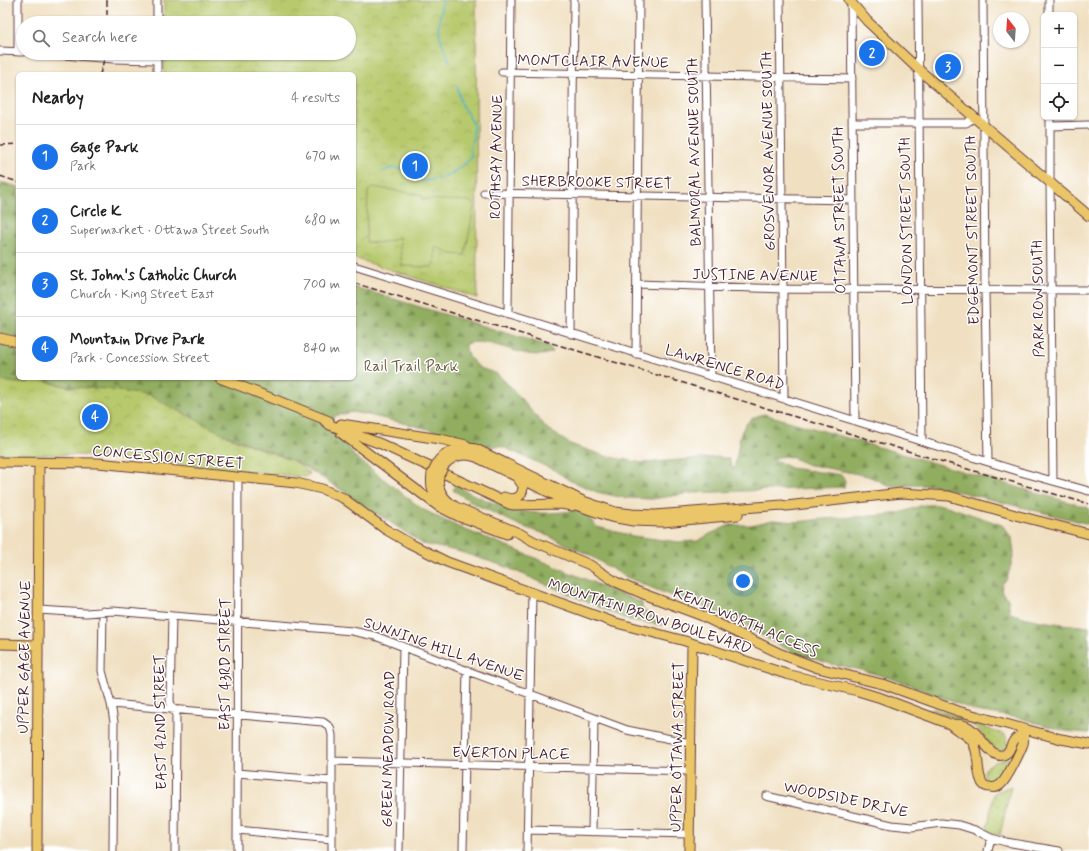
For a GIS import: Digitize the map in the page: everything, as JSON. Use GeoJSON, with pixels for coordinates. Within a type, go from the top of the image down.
{"type":"FeatureCollection","features":[{"type":"Feature","properties":{"kind":"main road"},"geometry":{"type":"LineString","coordinates":[[850,1],[867,21],[918,69],[1089,216]]}},
{"type":"Feature","properties":{"kind":"main road"},"geometry":{"type":"LineString","coordinates":[[0,338],[16,342]]}},
{"type":"Feature","properties":{"kind":"main road"},"geometry":{"type":"LineString","coordinates":[[225,380],[399,452],[514,505],[561,504],[610,517],[633,521],[663,522],[719,517],[782,508],[786,506],[901,493],[932,494],[949,496],[1047,524],[1089,534]]}},
{"type":"Feature","properties":{"kind":"main road"},"geometry":{"type":"LineString","coordinates":[[327,423],[464,444],[583,501],[615,512],[655,516],[782,504],[786,506]]}},
{"type":"Feature","properties":{"kind":"main road"},"geometry":{"type":"LineString","coordinates":[[327,423],[438,506],[462,518]]}},
{"type":"Feature","properties":{"kind":"main road"},"geometry":{"type":"LineString","coordinates":[[346,426],[399,446],[511,499],[520,496],[523,491],[522,484],[516,476]]}},
{"type":"Feature","properties":{"kind":"main road"},"geometry":{"type":"LineString","coordinates":[[435,475],[449,451],[458,448],[476,449]]}},
{"type":"Feature","properties":{"kind":"main road"},"geometry":{"type":"LineString","coordinates":[[442,462],[459,455],[471,455],[586,510]]}},
{"type":"Feature","properties":{"kind":"main road","name":"CONCESSION STREET"},"geometry":{"type":"LineString","coordinates":[[0,462],[98,463],[310,485],[332,492]]}},
{"type":"Feature","properties":{"kind":"main road","name":"UPPER GAGE AVENUE"},"geometry":{"type":"LineString","coordinates":[[37,851],[39,463]]}},
{"type":"Feature","properties":{"kind":"main road","name":"KENILWORTH ACCESS"},"geometry":{"type":"LineString","coordinates":[[435,475],[432,486],[437,501],[443,507],[462,518],[516,538],[533,541]]}},
{"type":"Feature","properties":{"kind":"main road","name":"KENILWORTH ACCESS"},"geometry":{"type":"LineString","coordinates":[[435,475],[440,489],[445,499],[449,503],[590,565],[616,582],[700,615],[781,654],[818,668],[886,685],[958,711],[1023,731],[1089,744]]}},
{"type":"Feature","properties":{"kind":"main road","name":"MOUNTAIN BROW BOULEVARD"},"geometry":{"type":"LineString","coordinates":[[332,492],[348,501],[385,529],[447,562],[613,622],[692,644],[786,674],[858,691],[906,706],[950,724],[973,742],[976,750],[980,780],[984,785],[990,788],[996,787],[1004,782],[1024,742],[1023,731]]}},
{"type":"Feature","properties":{"kind":"main road"},"geometry":{"type":"LineString","coordinates":[[0,644],[38,645]]}},
{"type":"Feature","properties":{"kind":"main road","name":"UPPER OTTAWA STREET"},"geometry":{"type":"LineString","coordinates":[[689,851],[692,644]]}},
{"type":"Feature","properties":{"kind":"main road"},"geometry":{"type":"LineString","coordinates":[[1001,723],[1011,734],[1014,740]]}},
{"type":"Feature","properties":{"kind":"main road","name":"MOUNTAIN BROW BOULEVARD"},"geometry":{"type":"LineString","coordinates":[[950,724],[961,724],[971,728],[990,751],[997,755],[1002,755],[1008,752],[1014,740],[1023,731]]}},
{"type":"Feature","properties":{"kind":"street"},"geometry":{"type":"LineString","coordinates":[[18,0],[19,16]]}},
{"type":"Feature","properties":{"kind":"street"},"geometry":{"type":"LineString","coordinates":[[157,16],[158,0]]}},
{"type":"Feature","properties":{"kind":"street","name":"ROTHSAY AVENUE"},"geometry":{"type":"LineString","coordinates":[[508,314],[511,0]]}},
{"type":"Feature","properties":{"kind":"street"},"geometry":{"type":"LineString","coordinates":[[571,334],[574,0]]}},
{"type":"Feature","properties":{"kind":"street"},"geometry":{"type":"LineString","coordinates":[[636,354],[639,0]]}},
{"type":"Feature","properties":{"kind":"street","name":"BALMORAL AVENUE SOUTH"},"geometry":{"type":"LineString","coordinates":[[706,0],[711,375]]}},
{"type":"Feature","properties":{"kind":"street","name":"GROSVENOR AVENUE SOUTH"},"geometry":{"type":"LineString","coordinates":[[780,0],[784,398]]}},
{"type":"Feature","properties":{"kind":"street","name":"LONDON STREET SOUTH"},"geometry":{"type":"LineString","coordinates":[[918,0],[922,441]]}},
{"type":"Feature","properties":{"kind":"street","name":"EDGEMONT STREET SOUTH"},"geometry":{"type":"LineString","coordinates":[[983,0],[988,461]]}},
{"type":"Feature","properties":{"kind":"street"},"geometry":{"type":"LineString","coordinates":[[1049,0],[1049,12]]}},
{"type":"Feature","properties":{"kind":"street","name":"OTTAWA STREET SOUTH"},"geometry":{"type":"LineString","coordinates":[[850,1],[855,420]]}},
{"type":"Feature","properties":{"kind":"street"},"geometry":{"type":"LineString","coordinates":[[0,51],[16,52]]}},
{"type":"Feature","properties":{"kind":"street"},"geometry":{"type":"LineString","coordinates":[[157,60],[157,72]]}},
{"type":"Feature","properties":{"kind":"street","name":"MONTCLAIR AVENUE"},"geometry":{"type":"LineString","coordinates":[[502,72],[852,79]]}},
{"type":"Feature","properties":{"kind":"street"},"geometry":{"type":"LineString","coordinates":[[852,123],[966,123],[974,118]]}},
{"type":"Feature","properties":{"kind":"street","name":"PARK ROW SOUTH"},"geometry":{"type":"LineString","coordinates":[[1050,120],[1053,481]]}},
{"type":"Feature","properties":{"kind":"street"},"geometry":{"type":"LineString","coordinates":[[1050,126],[1089,125]]}},
{"type":"Feature","properties":{"kind":"street","name":"SHERBROOKE STREET"},"geometry":{"type":"LineString","coordinates":[[484,193],[853,200]]}},
{"type":"Feature","properties":{"kind":"street","name":"LAWRENCE ROAD"},"geometry":{"type":"LineString","coordinates":[[356,267],[636,354],[711,375],[1089,491]]}},
{"type":"Feature","properties":{"kind":"street","name":"JUSTINE AVENUE"},"geometry":{"type":"LineString","coordinates":[[637,284],[783,289],[1089,290]]}},
{"type":"Feature","properties":{"kind":"street","name":"EAST 43RD STREET"},"geometry":{"type":"LineString","coordinates":[[237,851],[238,478]]}},
{"type":"Feature","properties":{"kind":"street"},"geometry":{"type":"LineString","coordinates":[[527,851],[532,592]]}},
{"type":"Feature","properties":{"kind":"street","name":"SUNNING HILL AVENUE"},"geometry":{"type":"LineString","coordinates":[[39,610],[86,613],[113,611],[352,631],[375,636],[627,730],[690,743]]}},
{"type":"Feature","properties":{"kind":"street"},"geometry":{"type":"LineString","coordinates":[[103,612],[102,671],[111,704],[114,722],[113,851]]}},
{"type":"Feature","properties":{"kind":"street","name":"EAST 42ND STREET"},"geometry":{"type":"LineString","coordinates":[[172,616],[170,702],[176,715],[175,851]]}},
{"type":"Feature","properties":{"kind":"street","name":"GREEN MEADOW ROAD"},"geometry":{"type":"LineString","coordinates":[[399,851],[403,647]]}},
{"type":"Feature","properties":{"kind":"street"},"geometry":{"type":"LineString","coordinates":[[463,851],[467,670]]}},
{"type":"Feature","properties":{"kind":"street"},"geometry":{"type":"LineString","coordinates":[[111,704],[323,722],[330,727],[332,734],[332,851]]}},
{"type":"Feature","properties":{"kind":"street"},"geometry":{"type":"LineString","coordinates":[[592,832],[594,718]]}},
{"type":"Feature","properties":{"kind":"street","name":"EVERTON PLACE"},"geometry":{"type":"LineString","coordinates":[[332,761],[690,771]]}},
{"type":"Feature","properties":{"kind":"street"},"geometry":{"type":"LineString","coordinates":[[237,773],[332,781]]}},
{"type":"Feature","properties":{"kind":"street","name":"WOODSIDE DRIVE"},"geometry":{"type":"LineString","coordinates":[[766,796],[892,825],[912,827],[941,824],[959,825],[975,830],[991,838],[1006,842],[1059,851]]}},
{"type":"Feature","properties":{"kind":"street"},"geometry":{"type":"LineString","coordinates":[[237,830],[332,838]]}},
{"type":"Feature","properties":{"kind":"street"},"geometry":{"type":"LineString","coordinates":[[528,830],[690,834]]}},
{"type":"Feature","properties":{"kind":"street"},"geometry":{"type":"LineString","coordinates":[[988,851],[991,838]]}},
{"type":"Feature","properties":{"kind":"green space"},"geometry":{"type":"Polygon","coordinates":[[[164,0],[476,0],[477,298],[356,259],[356,72],[164,72],[164,60],[356,60],[356,16],[164,16],[164,0]]]}},
{"type":"Feature","properties":{"kind":"green space"},"geometry":{"type":"Polygon","coordinates":[[[0,182],[16,186],[16,380],[32,380],[22,383],[13,383],[0,380],[0,182]]]}},
{"type":"Feature","properties":{"kind":"green space"},"geometry":{"type":"Polygon","coordinates":[[[373,187],[422,195],[422,199],[470,201],[474,206],[465,255],[451,254],[435,246],[435,260],[432,267],[402,266],[399,237],[383,242],[366,242],[368,191],[373,187]]]}},
{"type":"Feature","properties":{"kind":"green space","name":"Rail Trail Park"},"geometry":{"type":"Polygon","coordinates":[[[356,288],[549,346],[553,352],[540,355],[521,353],[483,342],[465,344],[468,356],[480,368],[497,374],[510,386],[545,427],[570,444],[605,456],[642,463],[719,457],[729,459],[733,470],[736,462],[740,436],[743,429],[747,423],[754,418],[764,414],[1089,508],[1089,524],[933,485],[890,486],[868,476],[809,465],[785,456],[772,458],[790,468],[842,475],[845,481],[844,487],[691,493],[652,499],[625,498],[597,492],[569,480],[554,470],[501,446],[484,446],[424,428],[353,412],[334,416],[331,430],[346,443],[354,456],[422,509],[460,528],[642,603],[642,609],[663,625],[628,620],[504,566],[457,551],[423,544],[323,478],[296,462],[107,389],[68,387],[46,380],[356,380],[356,288]]]}},
{"type":"Feature","properties":{"kind":"green space"},"geometry":{"type":"Polygon","coordinates":[[[0,380],[13,383],[46,380],[47,382],[68,387],[107,389],[150,396],[231,438],[296,462],[310,474],[304,477],[79,455],[0,455],[0,380]]]}},
{"type":"Feature","properties":{"kind":"green space"},"geometry":{"type":"Polygon","coordinates":[[[457,484],[475,495],[499,505],[521,511],[553,513],[578,510],[587,516],[597,527],[633,536],[678,542],[698,541],[730,525],[751,525],[773,520],[798,522],[887,515],[903,512],[923,505],[944,505],[1002,525],[1012,538],[1014,554],[1007,579],[1002,584],[1001,591],[1008,599],[1010,613],[1039,621],[1089,627],[1089,733],[1065,731],[1020,718],[976,711],[908,684],[861,670],[831,664],[804,656],[766,638],[743,624],[694,602],[669,595],[626,577],[587,554],[542,533],[521,526],[475,504],[453,490],[457,484]]]}},
{"type":"Feature","properties":{"kind":"green space"},"geometry":{"type":"Polygon","coordinates":[[[933,708],[1005,735],[1008,742],[1005,749],[1000,750],[993,747],[980,731],[970,723],[941,714],[932,710],[933,708]]]}},
{"type":"Feature","properties":{"kind":"green space"},"geometry":{"type":"Polygon","coordinates":[[[1007,758],[1011,760],[1001,773],[1001,778],[996,782],[988,782],[984,777],[984,770],[989,765],[1007,758]]]}},
{"type":"Feature","properties":{"kind":"green space"},"geometry":{"type":"Polygon","coordinates":[[[1011,786],[1000,835],[988,832],[987,830],[994,793],[1011,786]]]}},
{"type":"Feature","properties":{"kind":"waterway"},"geometry":{"type":"LineString","coordinates":[[442,0],[439,26],[440,37],[450,62]]}},
{"type":"Feature","properties":{"kind":"waterway"},"geometry":{"type":"LineString","coordinates":[[383,171],[392,168],[401,169],[410,173],[415,179],[423,181],[442,178],[460,168],[467,162],[471,156],[473,124],[461,103],[457,86]]}},
{"type":"Feature","properties":{"kind":"railway"},"geometry":{"type":"LineString","coordinates":[[107,0],[107,16]]}},
{"type":"Feature","properties":{"kind":"railway"},"geometry":{"type":"LineString","coordinates":[[101,72],[104,60]]}},
{"type":"Feature","properties":{"kind":"railway"},"geometry":{"type":"LineString","coordinates":[[0,145],[16,144]]}},
{"type":"Feature","properties":{"kind":"railway"},"geometry":{"type":"LineString","coordinates":[[0,176],[16,181]]}},
{"type":"Feature","properties":{"kind":"railway"},"geometry":{"type":"LineString","coordinates":[[356,284],[957,466],[1089,504]]}},
{"type":"Feature","properties":{"kind":"place","name":"Circle K"},"geometry":{"type":"Point","coordinates":[872,53]}},
{"type":"Feature","properties":{"kind":"place","name":"St. John's Catholic Church"},"geometry":{"type":"Point","coordinates":[948,67]}},
{"type":"Feature","properties":{"kind":"place","name":"Gage Park"},"geometry":{"type":"Point","coordinates":[415,166]}},
{"type":"Feature","properties":{"kind":"place","name":"Mountain Drive Park"},"geometry":{"type":"Point","coordinates":[95,417]}}]}
